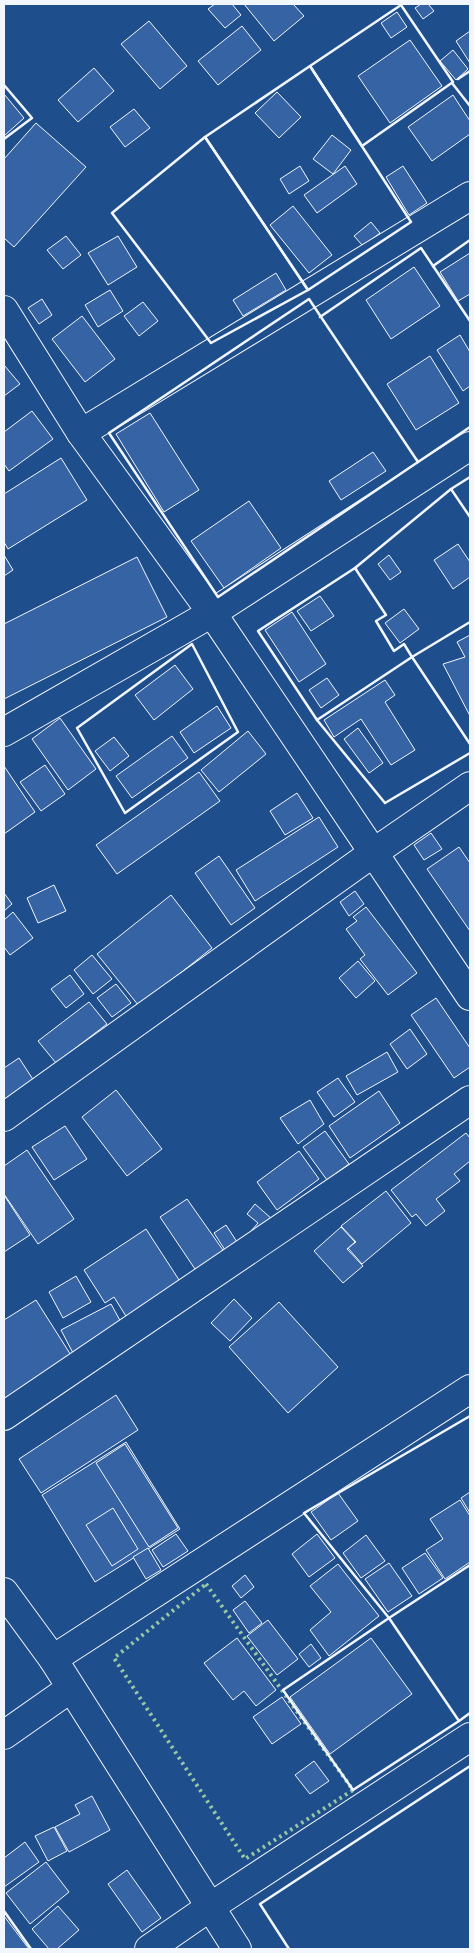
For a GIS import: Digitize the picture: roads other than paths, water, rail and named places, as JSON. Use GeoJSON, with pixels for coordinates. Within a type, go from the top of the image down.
{"type":"FeatureCollection","features":[{"type":"Feature","properties":{"kind":"street"},"geometry":{"type":"LineString","coordinates":[[81,433],[470,196]]}},
{"type":"Feature","properties":{"kind":"street"},"geometry":{"type":"LineString","coordinates":[[4,310],[81,433],[212,613],[470,996]]}},
{"type":"Feature","properties":{"kind":"street"},"geometry":{"type":"LineString","coordinates":[[4,732],[212,613],[470,446]]}},
{"type":"Feature","properties":{"kind":"street"},"geometry":{"type":"LineString","coordinates":[[4,1117],[372,853],[470,786]]}},
{"type":"Feature","properties":{"kind":"street"},"geometry":{"type":"LineString","coordinates":[[4,1416],[470,1100]]}},
{"type":"Feature","properties":{"kind":"street"},"geometry":{"type":"LineString","coordinates":[[53,1659],[470,1389]]}},
{"type":"Feature","properties":{"kind":"street"},"geometry":{"type":"LineString","coordinates":[[4,1592],[53,1659],[237,1949]]}},
{"type":"Feature","properties":{"kind":"street"},"geometry":{"type":"LineString","coordinates":[[4,1735],[71,1688]]}},
{"type":"Feature","properties":{"kind":"street"},"geometry":{"type":"LineString","coordinates":[[149,1949],[210,1907],[470,1738]]}}]}
